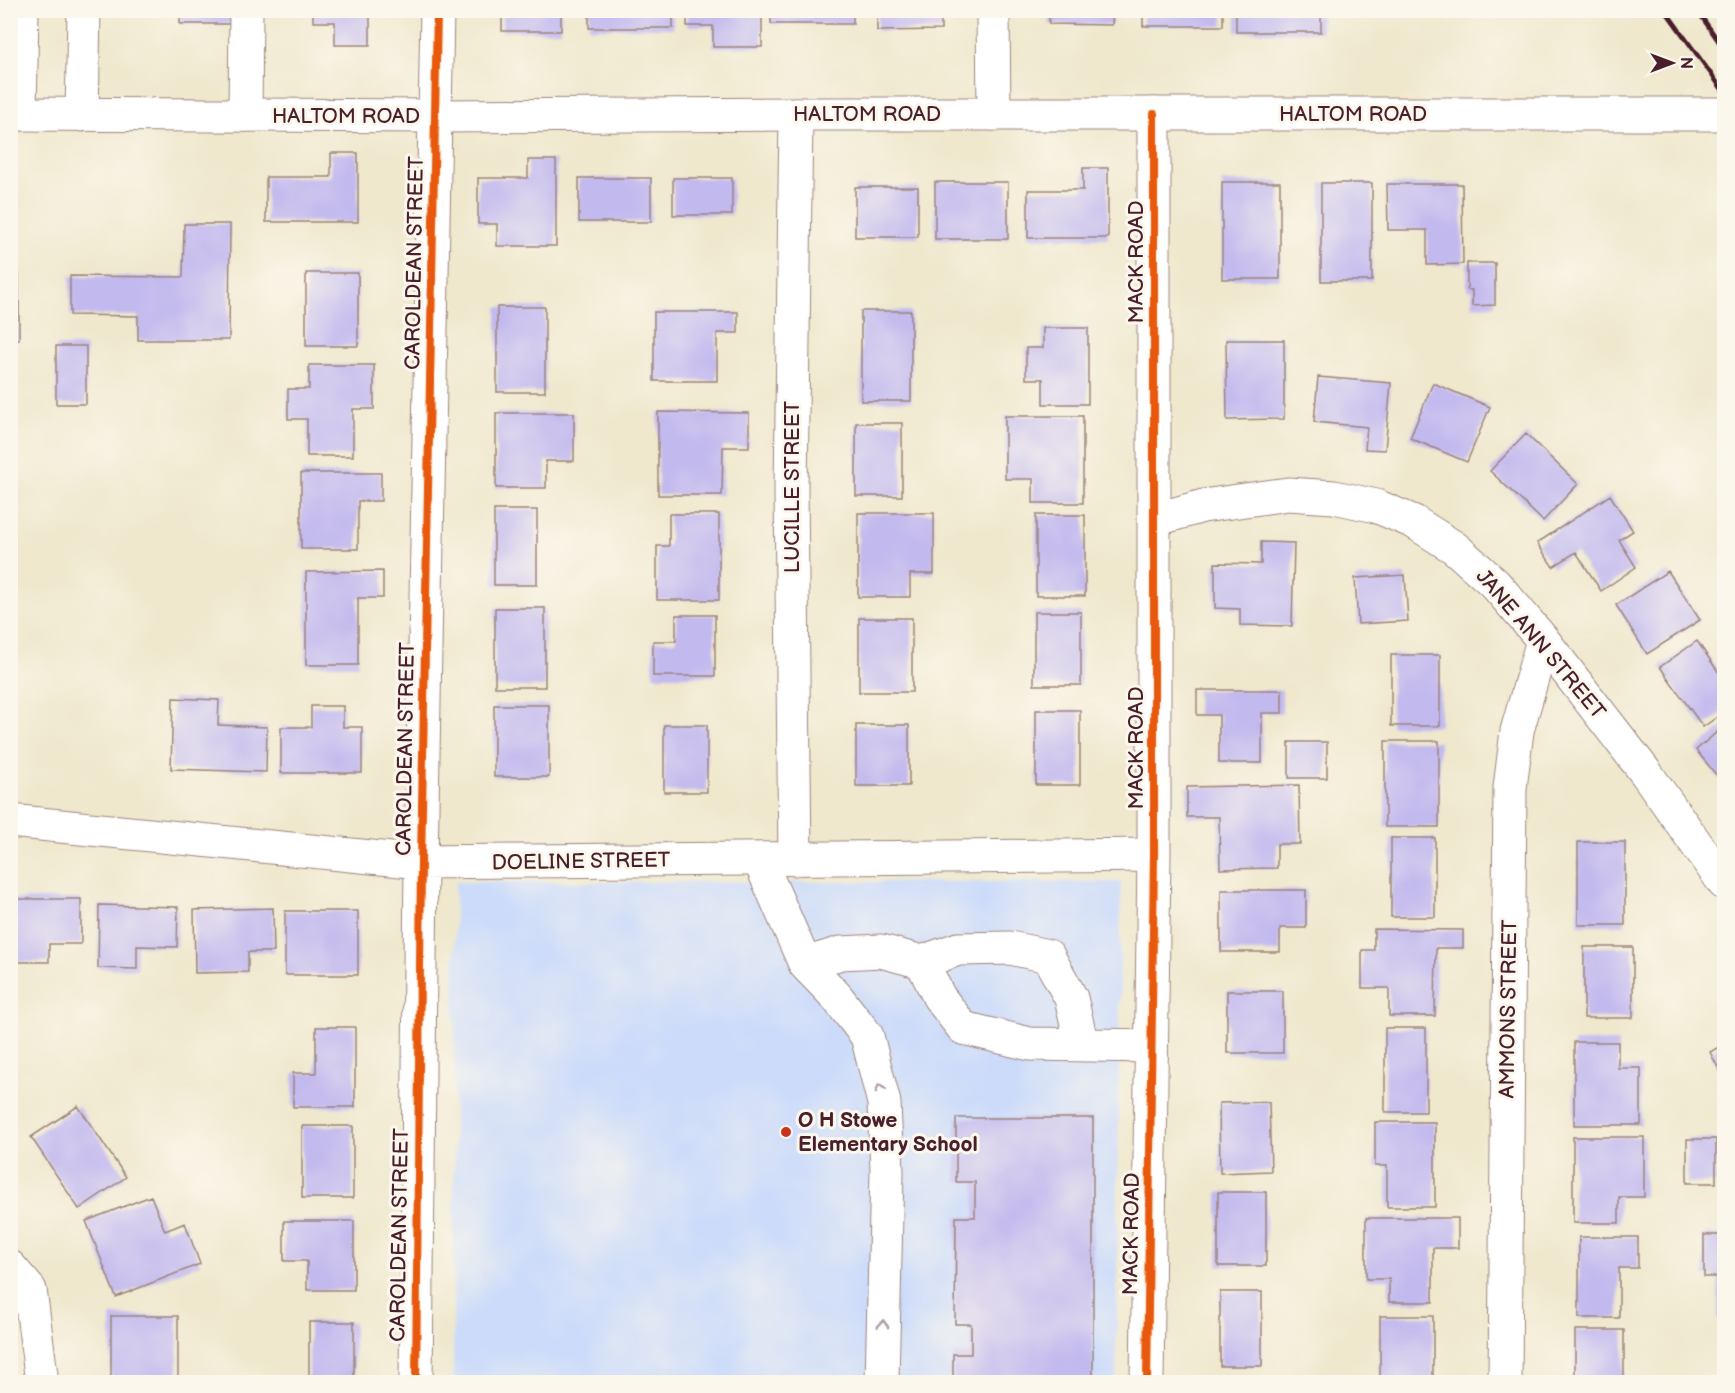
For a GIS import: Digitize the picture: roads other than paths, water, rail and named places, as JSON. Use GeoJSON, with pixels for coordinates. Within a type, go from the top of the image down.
{"type":"FeatureCollection","features":[{"type":"Feature","properties":{"kind":"street"},"geometry":{"type":"LineString","coordinates":[[15,114],[22,10]]}},
{"type":"Feature","properties":{"kind":"street"},"geometry":{"type":"LineString","coordinates":[[82,115],[84,10]]}},
{"type":"Feature","properties":{"kind":"street"},"geometry":{"type":"LineString","coordinates":[[245,115],[246,10]]}},
{"type":"Feature","properties":{"kind":"street","name":"CAROLDEAN STREET"},"geometry":{"type":"LineString","coordinates":[[416,1383],[421,862],[437,10]]}},
{"type":"Feature","properties":{"kind":"street"},"geometry":{"type":"LineString","coordinates":[[993,10],[994,114]]}},
{"type":"Feature","properties":{"kind":"street","name":"HALTOM ROAD"},"geometry":{"type":"LineString","coordinates":[[15,114],[435,116],[1725,114]]}},
{"type":"Feature","properties":{"kind":"street","name":"LUCILLE STREET"},"geometry":{"type":"LineString","coordinates":[[795,859],[791,489],[796,114]]}},
{"type":"Feature","properties":{"kind":"street","name":"MACK ROAD"},"geometry":{"type":"LineString","coordinates":[[1147,1383],[1154,855],[1154,114]]}},
{"type":"Feature","properties":{"kind":"street","name":"JANE ANN STREET"},"geometry":{"type":"LineString","coordinates":[[1154,520],[1203,506],[1288,494],[1334,497],[1376,506],[1414,522],[1455,548],[1495,584],[1543,640],[1646,773],[1725,883]]}},
{"type":"Feature","properties":{"kind":"street","name":"AMMONS STREET"},"geometry":{"type":"LineString","coordinates":[[1505,1383],[1510,788],[1517,731],[1543,640]]}},
{"type":"Feature","properties":{"kind":"street","name":"DOELINE STREET"},"geometry":{"type":"LineString","coordinates":[[10,821],[421,862],[1154,855]]}},
{"type":"Feature","properties":{"kind":"street"},"geometry":{"type":"LineString","coordinates":[[759,859],[805,964],[836,996],[867,1036],[884,1103],[887,1171],[882,1383]]}},
{"type":"Feature","properties":{"kind":"street"},"geometry":{"type":"LineString","coordinates":[[805,964],[841,953],[881,951],[922,962],[958,949],[1010,948],[1048,956],[1071,998],[1082,1045]]}},
{"type":"Feature","properties":{"kind":"street"},"geometry":{"type":"LineString","coordinates":[[922,962],[939,997],[963,1028],[1030,1044],[1151,1046]]}},
{"type":"Feature","properties":{"kind":"street"},"geometry":{"type":"LineString","coordinates":[[10,1267],[30,1290],[42,1383]]}},
{"type":"Feature","properties":{"kind":"railway"},"geometry":{"type":"LineString","coordinates":[[1665,10],[1724,92]]}},
{"type":"Feature","properties":{"kind":"railway"},"geometry":{"type":"LineString","coordinates":[[1697,10],[1724,49]]}},
{"type":"Feature","properties":{"kind":"place","name":"O H Stowe Elementary School"},"geometry":{"type":"Point","coordinates":[786,1132]}}]}
